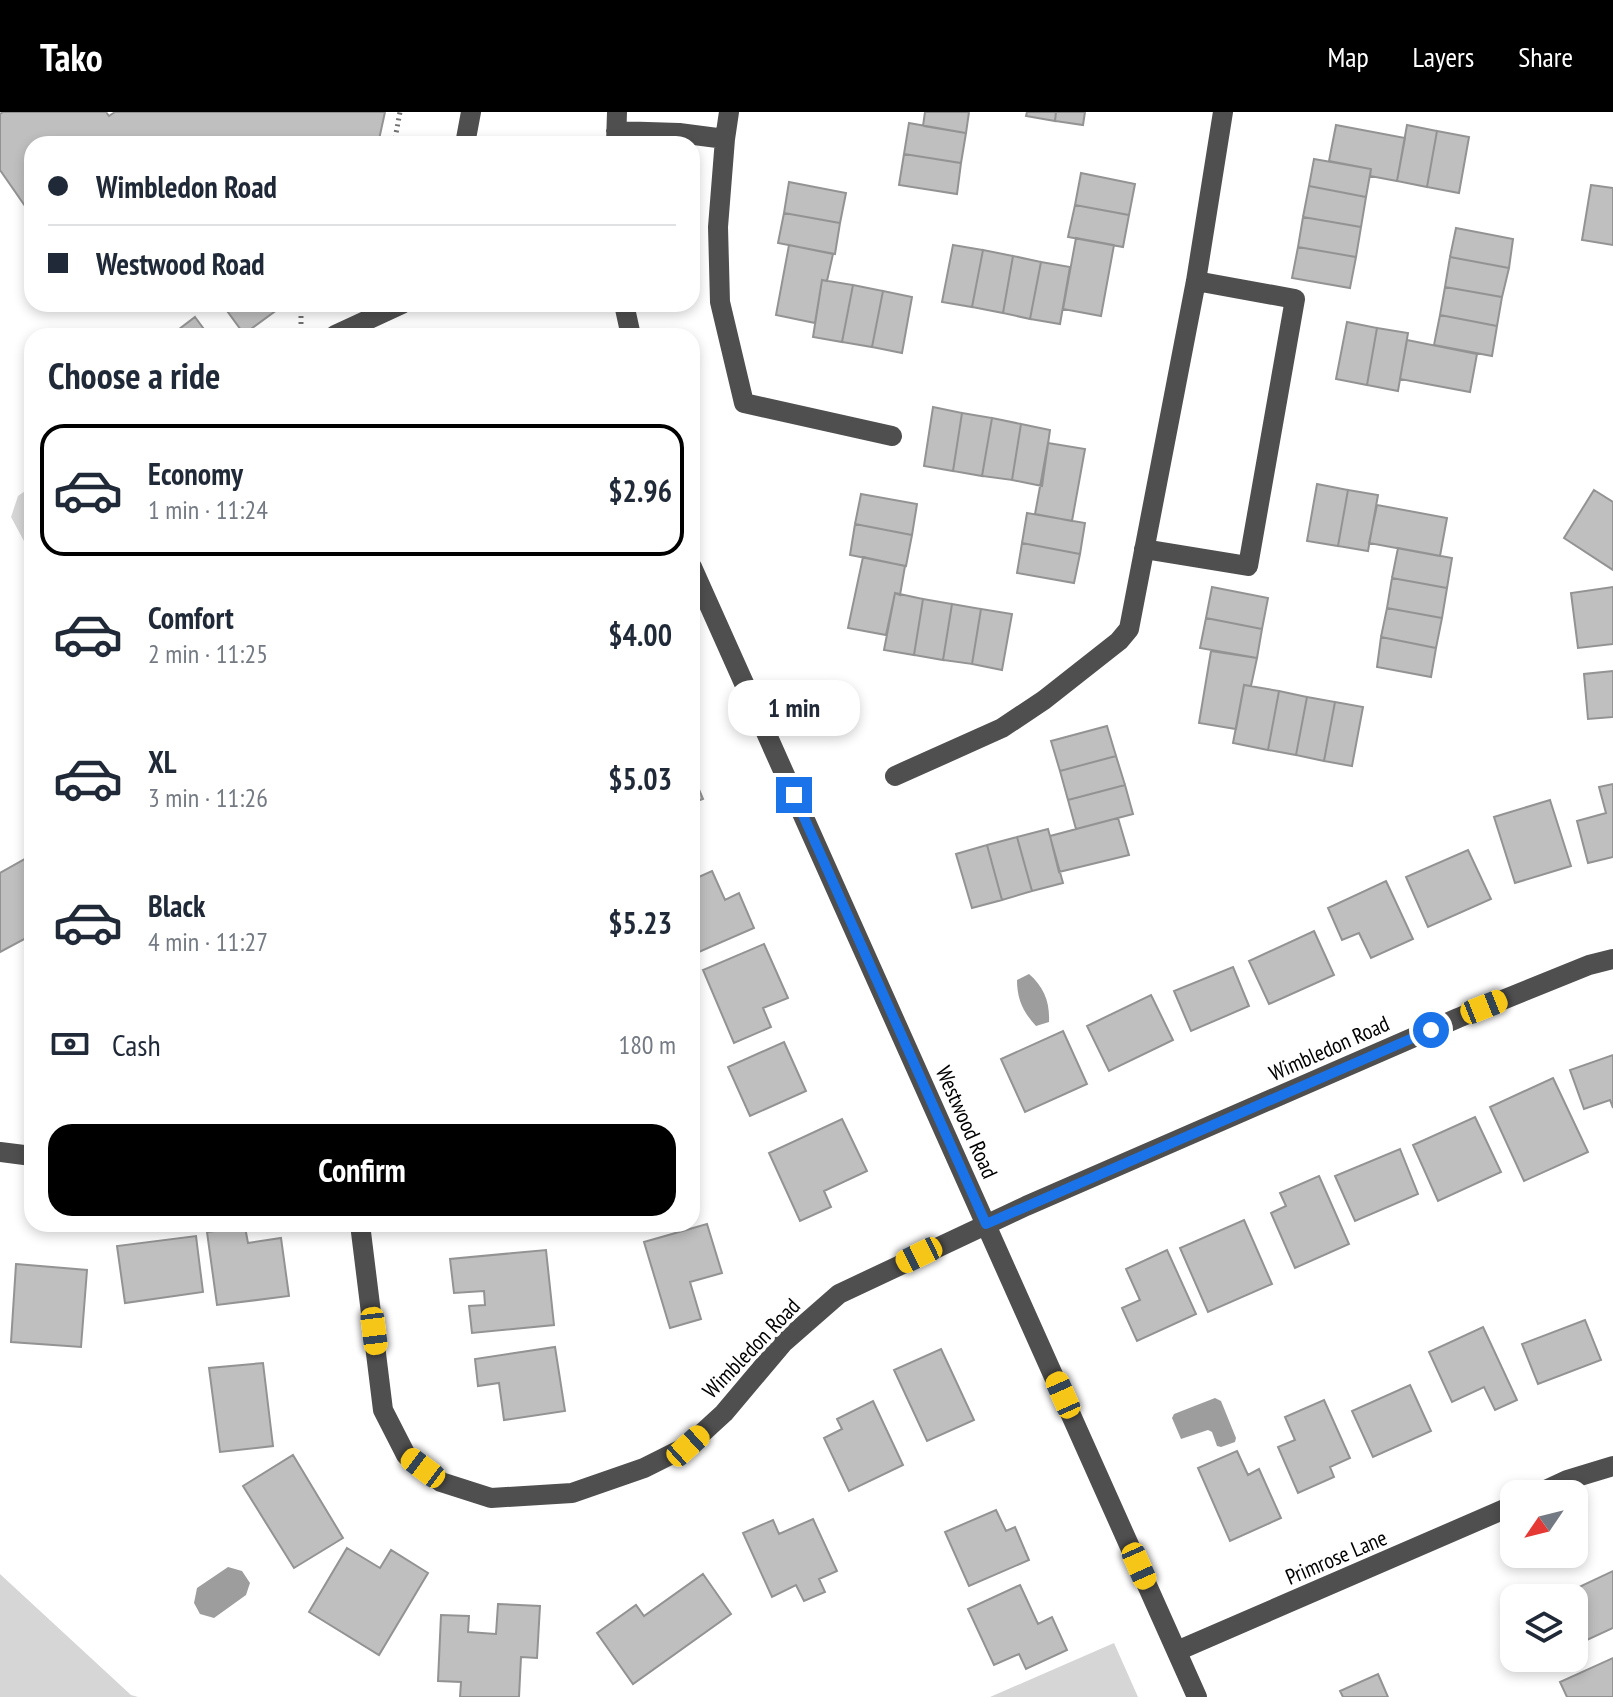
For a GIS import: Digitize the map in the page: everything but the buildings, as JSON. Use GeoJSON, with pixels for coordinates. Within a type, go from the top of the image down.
{"type":"FeatureCollection","features":[{"type":"Feature","properties":{"kind":"street"},"geometry":{"type":"LineString","coordinates":[[466,136],[471,112]]}},
{"type":"Feature","properties":{"kind":"street"},"geometry":{"type":"LineString","coordinates":[[729,112],[718,227],[720,302],[744,403],[892,436]]}},
{"type":"Feature","properties":{"kind":"street"},"geometry":{"type":"LineString","coordinates":[[895,776],[1002,728],[1044,700],[1119,641],[1129,629],[1196,281],[1223,112]]}},
{"type":"Feature","properties":{"kind":"street"},"geometry":{"type":"LineString","coordinates":[[616,129],[725,139]]}},
{"type":"Feature","properties":{"kind":"street"},"geometry":{"type":"LineString","coordinates":[[1144,549],[1248,566],[1295,299],[1196,281]]}},
{"type":"Feature","properties":{"kind":"street"},"geometry":{"type":"LineString","coordinates":[[350,328],[385,312]]}},
{"type":"Feature","properties":{"kind":"street","name":"Westwood Road"},"geometry":{"type":"LineString","coordinates":[[700,585],[1197,1697]]}},
{"type":"Feature","properties":{"kind":"street","name":"Wimbledon Road"},"geometry":{"type":"LineString","coordinates":[[361,1232],[383,1410],[406,1455],[441,1482],[491,1498],[572,1493],[644,1468],[688,1446],[724,1413],[783,1343],[839,1294],[986,1224],[1458,1018],[1589,965],[1613,959]]}},
{"type":"Feature","properties":{"kind":"street"},"geometry":{"type":"LineString","coordinates":[[0,1152],[24,1155]]}},
{"type":"Feature","properties":{"kind":"street"},"geometry":{"type":"LineString","coordinates":[[1567,1480],[1613,1466]]}},
{"type":"Feature","properties":{"kind":"street","name":"Primrose Lane"},"geometry":{"type":"LineString","coordinates":[[1177,1651],[1500,1511]]}},
{"type":"Feature","properties":{"kind":"path"},"geometry":{"type":"LineString","coordinates":[[396,136],[400,112]]}},
{"type":"Feature","properties":{"kind":"path"},"geometry":{"type":"LineString","coordinates":[[301,312],[301,324]]}},
{"type":"Feature","properties":{"kind":"shaded area"},"geometry":{"type":"Polygon","coordinates":[[[24,492],[24,541],[11,517],[18,496],[24,492]]]}},
{"type":"Feature","properties":{"kind":"shaded area"},"geometry":{"type":"Polygon","coordinates":[[[1029,974],[1039,984],[1048,1008],[1049,1022],[1036,1026],[1024,1010],[1018,993],[1017,980],[1029,974]]]}},
{"type":"Feature","properties":{"kind":"shaded area"},"geometry":{"type":"Polygon","coordinates":[[[1215,1398],[1221,1401],[1235,1442],[1217,1446],[1212,1432],[1208,1430],[1181,1439],[1172,1418],[1174,1414],[1215,1398]]]}},
{"type":"Feature","properties":{"kind":"shaded area"},"geometry":{"type":"Polygon","coordinates":[[[228,1567],[242,1571],[250,1583],[246,1595],[214,1618],[200,1614],[194,1603],[197,1588],[228,1567]]]}},
{"type":"Feature","properties":{"kind":"shaded area"},"geometry":{"type":"Polygon","coordinates":[[[0,1574],[131,1695],[138,1697],[0,1697],[0,1574]]]}},
{"type":"Feature","properties":{"kind":"shaded area"},"geometry":{"type":"Polygon","coordinates":[[[1114,1643],[1138,1697],[990,1697],[1114,1643]]]}},
{"type":"Feature","properties":{"kind":"route"},"geometry":{"type":"LineString","coordinates":[[794,795],[986,1224],[1431,1030]]}}]}
